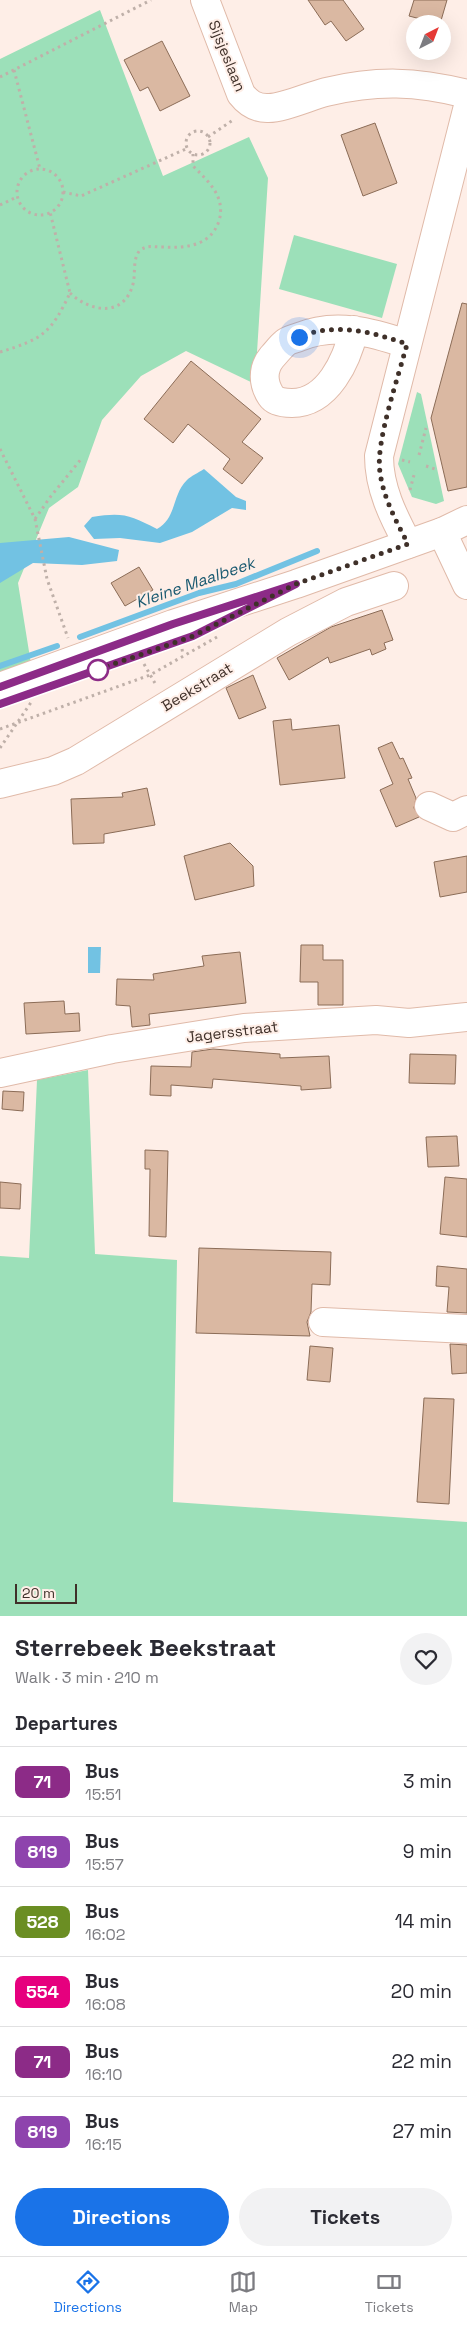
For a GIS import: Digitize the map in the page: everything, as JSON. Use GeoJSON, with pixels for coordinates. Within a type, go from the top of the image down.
{"type":"FeatureCollection","features":[{"type":"Feature","properties":{"kind":"street","name":"Sijsjeslaan"},"geometry":{"type":"LineString","coordinates":[[205,0],[241,94],[252,105]]}},
{"type":"Feature","properties":{"kind":"street"},"geometry":{"type":"LineString","coordinates":[[252,105],[269,109],[325,92],[373,83],[405,83],[435,86],[467,94]]}},
{"type":"Feature","properties":{"kind":"street"},"geometry":{"type":"LineString","coordinates":[[408,544],[394,516],[382,484],[379,456],[467,110]]}},
{"type":"Feature","properties":{"kind":"street"},"geometry":{"type":"LineString","coordinates":[[354,330],[379,334],[407,344]]}},
{"type":"Feature","properties":{"kind":"street"},"geometry":{"type":"LineString","coordinates":[[0,687],[76,661],[193,636],[296,584],[442,532],[467,520]]}},
{"type":"Feature","properties":{"kind":"street"},"geometry":{"type":"LineString","coordinates":[[442,532],[467,585]]}},
{"type":"Feature","properties":{"kind":"street","name":"Beekstraat"},"geometry":{"type":"LineString","coordinates":[[0,784],[53,771],[76,761],[295,628],[346,602],[394,586]]}},
{"type":"Feature","properties":{"kind":"street"},"geometry":{"type":"LineString","coordinates":[[8,714],[76,661]]}},
{"type":"Feature","properties":{"kind":"street"},"geometry":{"type":"LineString","coordinates":[[429,806],[453,817],[467,810]]}},
{"type":"Feature","properties":{"kind":"street","name":"Jagersstraat"},"geometry":{"type":"LineString","coordinates":[[0,1073],[112,1049],[244,1028],[376,1020],[409,1023],[467,1017]]}},
{"type":"Feature","properties":{"kind":"street"},"geometry":{"type":"LineString","coordinates":[[323,1322],[467,1329]]}},
{"type":"Feature","properties":{"kind":"path"},"geometry":{"type":"LineString","coordinates":[[0,77],[151,0]]}},
{"type":"Feature","properties":{"kind":"path"},"geometry":{"type":"LineString","coordinates":[[14,70],[40,169]]}},
{"type":"Feature","properties":{"kind":"path"},"geometry":{"type":"LineString","coordinates":[[208,136],[235,119],[252,105]]}},
{"type":"Feature","properties":{"kind":"path"},"geometry":{"type":"LineString","coordinates":[[50,212],[70,293],[80,303],[90,307],[106,309],[114,307],[126,298],[134,284],[134,259],[140,250],[151,246],[194,246],[203,243],[211,236],[220,215],[221,204],[216,191],[193,166],[193,154],[188,148],[186,141],[190,134],[198,131],[208,136],[210,144],[207,151],[200,155],[193,154]]}},
{"type":"Feature","properties":{"kind":"path"},"geometry":{"type":"LineString","coordinates":[[63,192],[81,196],[188,148]]}},
{"type":"Feature","properties":{"kind":"path"},"geometry":{"type":"LineString","coordinates":[[40,169],[54,173],[59,179],[63,192],[59,204],[50,212],[37,215],[24,209],[17,197],[17,190],[22,177],[27,172],[40,169]]}},
{"type":"Feature","properties":{"kind":"path"},"geometry":{"type":"LineString","coordinates":[[0,205],[17,197]]}},
{"type":"Feature","properties":{"kind":"path"},"geometry":{"type":"LineString","coordinates":[[0,352],[34,340],[52,327],[70,293]]}},
{"type":"Feature","properties":{"kind":"path"},"geometry":{"type":"LineString","coordinates":[[419,455],[426,428]]}},
{"type":"Feature","properties":{"kind":"path"},"geometry":{"type":"LineString","coordinates":[[0,449],[35,519],[44,565],[76,661]]}},
{"type":"Feature","properties":{"kind":"path"},"geometry":{"type":"LineString","coordinates":[[35,519],[82,458]]}},
{"type":"Feature","properties":{"kind":"path"},"geometry":{"type":"LineString","coordinates":[[426,466],[435,469]]}},
{"type":"Feature","properties":{"kind":"path"},"geometry":{"type":"LineString","coordinates":[[8,714],[150,675],[222,634]]}},
{"type":"Feature","properties":{"kind":"path"},"geometry":{"type":"LineString","coordinates":[[182,649],[183,655]]}},
{"type":"Feature","properties":{"kind":"path"},"geometry":{"type":"LineString","coordinates":[[144,664],[160,690]]}},
{"type":"Feature","properties":{"kind":"path"},"geometry":{"type":"LineString","coordinates":[[0,729],[8,714],[39,690]]}},
{"type":"Feature","properties":{"kind":"path"},"geometry":{"type":"LineString","coordinates":[[0,748],[8,714]]}},
{"type":"Feature","properties":{"kind":"green space"},"geometry":{"type":"Polygon","coordinates":[[[100,10],[163,176],[249,137],[268,178],[255,384],[186,351],[141,376],[102,420],[78,487],[49,508],[18,583],[31,664],[0,677],[0,59],[100,10]]]}},
{"type":"Feature","properties":{"kind":"green space"},"geometry":{"type":"Polygon","coordinates":[[[294,235],[397,264],[382,318],[279,289],[294,235]]]}},
{"type":"Feature","properties":{"kind":"green space"},"geometry":{"type":"Polygon","coordinates":[[[417,392],[421,394],[444,501],[436,504],[412,497],[398,464],[417,392]]]}},
{"type":"Feature","properties":{"kind":"green space"},"geometry":{"type":"Polygon","coordinates":[[[88,1070],[95,1254],[177,1260],[173,1502],[467,1522],[467,1616],[0,1616],[0,1256],[29,1258],[37,1080],[88,1070]]]}},
{"type":"Feature","properties":{"kind":"water"},"geometry":{"type":"Polygon","coordinates":[[[204,469],[236,497],[246,501],[246,510],[232,508],[192,532],[160,543],[120,538],[94,539],[84,526],[92,517],[119,515],[133,518],[157,529],[168,519],[182,486],[204,469]]]}},
{"type":"Feature","properties":{"kind":"water"},"geometry":{"type":"Polygon","coordinates":[[[69,537],[119,550],[117,561],[82,565],[33,563],[0,583],[0,543],[69,537]]]}},
{"type":"Feature","properties":{"kind":"water"},"geometry":{"type":"Polygon","coordinates":[[[88,947],[101,947],[100,973],[88,973],[88,947]]]}},
{"type":"Feature","properties":{"kind":"building"},"geometry":{"type":"Polygon","coordinates":[[[308,0],[343,0],[364,29],[346,41],[331,21],[325,25],[308,0]]]}},
{"type":"Feature","properties":{"kind":"building"},"geometry":{"type":"Polygon","coordinates":[[[414,0],[447,0],[443,15],[409,15],[414,0]]]}},
{"type":"Feature","properties":{"kind":"building"},"geometry":{"type":"Polygon","coordinates":[[[162,41],[190,96],[160,111],[148,87],[140,91],[124,60],[162,41]]]}},
{"type":"Feature","properties":{"kind":"building"},"geometry":{"type":"Polygon","coordinates":[[[375,123],[397,183],[363,196],[341,135],[375,123]]]}},
{"type":"Feature","properties":{"kind":"building"},"geometry":{"type":"Polygon","coordinates":[[[462,303],[467,304],[467,487],[448,491],[431,418],[462,303]]]}},
{"type":"Feature","properties":{"kind":"building"},"geometry":{"type":"Polygon","coordinates":[[[191,361],[261,419],[242,442],[263,458],[242,484],[223,469],[230,459],[188,424],[173,443],[144,419],[191,361]]]}},
{"type":"Feature","properties":{"kind":"building"},"geometry":{"type":"Polygon","coordinates":[[[139,567],[153,590],[125,606],[111,583],[139,567]]]}},
{"type":"Feature","properties":{"kind":"building"},"geometry":{"type":"Polygon","coordinates":[[[382,610],[393,640],[384,643],[386,649],[372,655],[370,649],[330,663],[328,657],[289,680],[277,658],[331,627],[382,610]]]}},
{"type":"Feature","properties":{"kind":"building"},"geometry":{"type":"Polygon","coordinates":[[[253,675],[266,708],[239,719],[226,688],[253,675]]]}},
{"type":"Feature","properties":{"kind":"building"},"geometry":{"type":"Polygon","coordinates":[[[291,719],[292,730],[339,725],[345,778],[280,785],[273,721],[291,719]]]}},
{"type":"Feature","properties":{"kind":"building"},"geometry":{"type":"Polygon","coordinates":[[[392,742],[400,759],[403,758],[412,778],[408,779],[416,798],[414,808],[419,817],[396,827],[380,790],[393,784],[378,748],[392,742]]]}},
{"type":"Feature","properties":{"kind":"building"},"geometry":{"type":"Polygon","coordinates":[[[147,788],[155,825],[104,834],[104,843],[73,844],[71,799],[123,797],[122,793],[147,788]]]}},
{"type":"Feature","properties":{"kind":"building"},"geometry":{"type":"Polygon","coordinates":[[[230,843],[253,866],[254,886],[195,900],[184,856],[230,843]]]}},
{"type":"Feature","properties":{"kind":"building"},"geometry":{"type":"Polygon","coordinates":[[[467,856],[467,892],[440,897],[434,862],[467,856]]]}},
{"type":"Feature","properties":{"kind":"building"},"geometry":{"type":"Polygon","coordinates":[[[301,945],[323,945],[323,960],[343,960],[343,1005],[318,1005],[318,982],[300,982],[301,945]]]}},
{"type":"Feature","properties":{"kind":"building"},"geometry":{"type":"Polygon","coordinates":[[[240,952],[246,1003],[149,1014],[150,1025],[132,1027],[130,1006],[116,1005],[117,979],[154,980],[153,974],[204,966],[202,956],[240,952]]]}},
{"type":"Feature","properties":{"kind":"building"},"geometry":{"type":"Polygon","coordinates":[[[64,1001],[65,1014],[79,1013],[80,1031],[26,1034],[24,1003],[64,1001]]]}},
{"type":"Feature","properties":{"kind":"building"},"geometry":{"type":"Polygon","coordinates":[[[213,1049],[280,1054],[280,1058],[329,1056],[331,1088],[301,1090],[301,1086],[213,1079],[212,1088],[171,1085],[171,1096],[150,1095],[151,1066],[191,1067],[192,1052],[213,1049]]]}},
{"type":"Feature","properties":{"kind":"building"},"geometry":{"type":"Polygon","coordinates":[[[410,1054],[456,1055],[455,1084],[409,1083],[410,1054]]]}},
{"type":"Feature","properties":{"kind":"building"},"geometry":{"type":"Polygon","coordinates":[[[3,1091],[24,1092],[23,1111],[2,1109],[3,1091]]]}},
{"type":"Feature","properties":{"kind":"building"},"geometry":{"type":"Polygon","coordinates":[[[457,1136],[459,1166],[428,1167],[426,1137],[457,1136]]]}},
{"type":"Feature","properties":{"kind":"building"},"geometry":{"type":"Polygon","coordinates":[[[145,1150],[168,1151],[166,1237],[149,1236],[150,1169],[145,1169],[145,1150]]]}},
{"type":"Feature","properties":{"kind":"building"},"geometry":{"type":"Polygon","coordinates":[[[445,1177],[467,1179],[467,1237],[440,1234],[445,1177]]]}},
{"type":"Feature","properties":{"kind":"building"},"geometry":{"type":"Polygon","coordinates":[[[0,1182],[21,1184],[20,1209],[0,1208],[0,1182]]]}},
{"type":"Feature","properties":{"kind":"building"},"geometry":{"type":"Polygon","coordinates":[[[199,1248],[331,1252],[330,1285],[312,1284],[311,1312],[307,1322],[310,1336],[196,1333],[199,1248]]]}},
{"type":"Feature","properties":{"kind":"building"},"geometry":{"type":"Polygon","coordinates":[[[437,1266],[467,1269],[467,1313],[447,1312],[449,1287],[436,1286],[437,1266]]]}},
{"type":"Feature","properties":{"kind":"building"},"geometry":{"type":"Polygon","coordinates":[[[450,1344],[467,1345],[467,1373],[452,1374],[450,1344]]]}},
{"type":"Feature","properties":{"kind":"building"},"geometry":{"type":"Polygon","coordinates":[[[310,1346],[333,1348],[330,1382],[307,1380],[310,1346]]]}},
{"type":"Feature","properties":{"kind":"building"},"geometry":{"type":"Polygon","coordinates":[[[424,1398],[454,1399],[449,1504],[417,1502],[424,1398]]]}},
{"type":"Feature","properties":{"kind":"waterway","name":"Kleine Maalbeek"},"geometry":{"type":"LineString","coordinates":[[80,637],[199,593],[236,584],[317,551]]}},
{"type":"Feature","properties":{"kind":"waterway","name":"Kleine Maalbeek"},"geometry":{"type":"LineString","coordinates":[[0,666],[57,646]]}},
{"type":"Feature","properties":{"kind":"bus line","name":"71"},"geometry":{"type":"LineString","coordinates":[[0,687],[173,624],[296,584],[193,636],[0,704]]}},
{"type":"Feature","properties":{"kind":"route"},"geometry":{"type":"LineString","coordinates":[[98,670],[94,671],[193,636],[296,584],[408,544],[394,516],[379,470],[382,440],[407,344],[379,334],[354,330],[335,329],[312,332],[299,337]]}}]}
